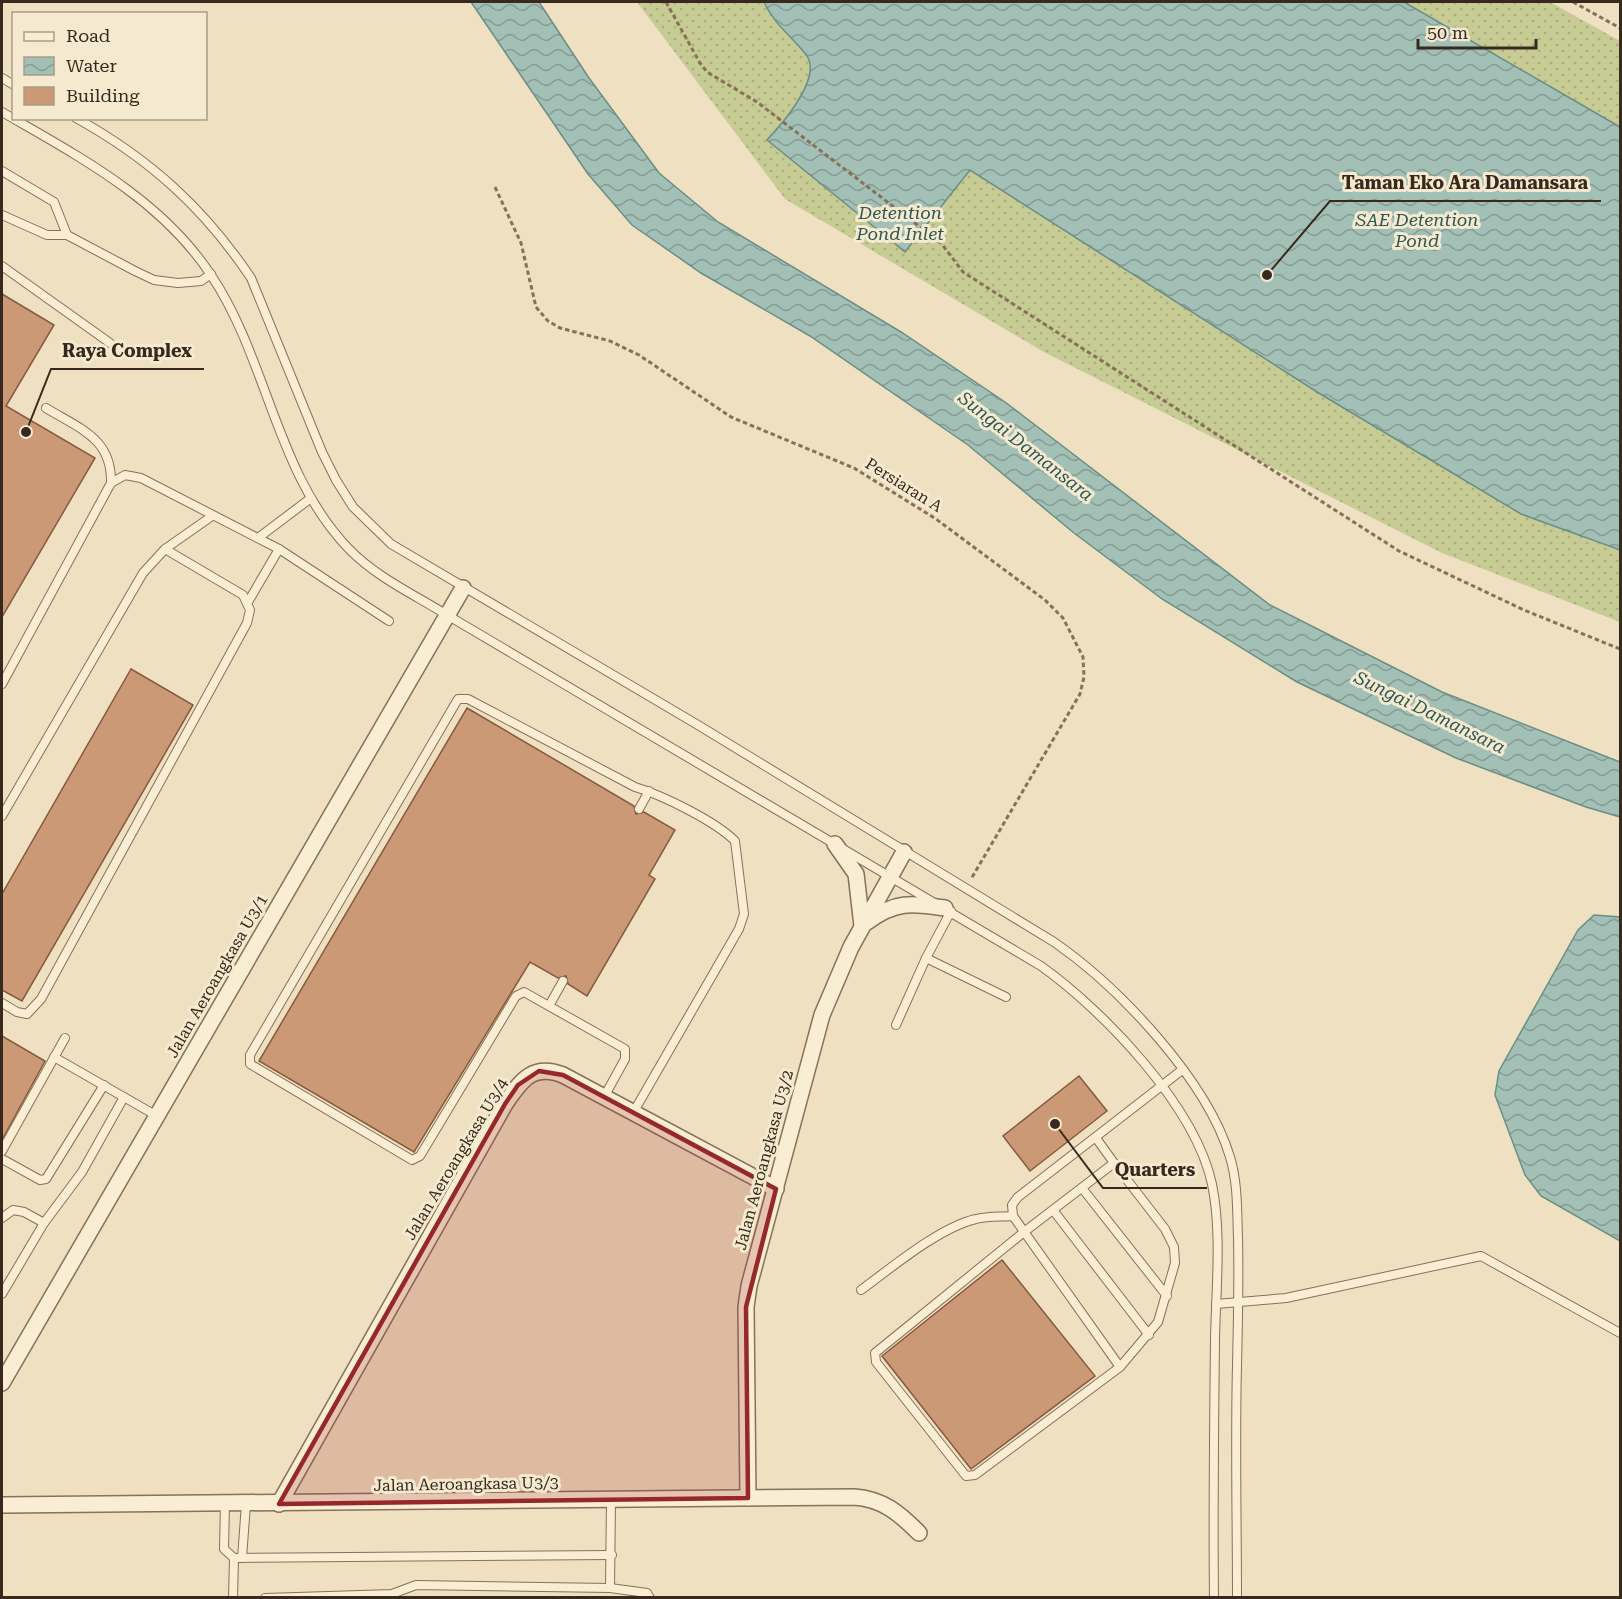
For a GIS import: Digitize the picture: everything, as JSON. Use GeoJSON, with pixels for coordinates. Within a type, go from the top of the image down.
{"type":"FeatureCollection","features":[{"type":"Feature","properties":{"kind":"street","name":"Jalan Aeroangkasa U3/1"},"geometry":{"type":"LineString","coordinates":[[2,1383],[463,588]]}},
{"type":"Feature","properties":{"kind":"street"},"geometry":{"type":"LineString","coordinates":[[835,844],[856,874],[862,926],[884,910],[910,903],[948,910]]}},
{"type":"Feature","properties":{"kind":"street","name":"Jalan Aeroangkasa U3/2"},"geometry":{"type":"LineString","coordinates":[[748,1498],[746,1306],[749,1286],[822,1015],[862,926],[904,852]]}},
{"type":"Feature","properties":{"kind":"street","name":"Jalan Aeroangkasa U3/4"},"geometry":{"type":"LineString","coordinates":[[279,1504],[518,1085],[539,1071],[550,1071],[604,1097],[776,1189]]}},
{"type":"Feature","properties":{"kind":"street","name":"Jalan Aeroangkasa U3/3"},"geometry":{"type":"LineString","coordinates":[[2,1505],[869,1498],[900,1514],[919,1533]]}},
{"type":"Feature","properties":{"kind":"lane"},"geometry":{"type":"LineString","coordinates":[[15,120],[121,184],[165,219],[211,274],[241,330],[311,498],[350,550],[376,571],[447,615],[948,910],[1069,986],[1100,1015],[1162,1087],[1198,1143],[1212,1184],[1216,1260],[1214,1598]]}},
{"type":"Feature","properties":{"kind":"lane"},"geometry":{"type":"LineString","coordinates":[[79,120],[137,157],[181,191],[205,217],[251,278],[322,452],[353,507],[392,544],[698,725],[1054,942],[1088,966],[1121,997],[1182,1070],[1207,1108],[1230,1157],[1236,1198],[1239,1303],[1237,1598]]}},
{"type":"Feature","properties":{"kind":"lane"},"geometry":{"type":"LineString","coordinates":[[2,171],[54,202],[68,235]]}},
{"type":"Feature","properties":{"kind":"lane"},"geometry":{"type":"LineString","coordinates":[[2,215],[47,235],[68,235],[154,280],[178,283],[201,280],[211,274]]}},
{"type":"Feature","properties":{"kind":"lane"},"geometry":{"type":"LineString","coordinates":[[2,266],[110,343]]}},
{"type":"Feature","properties":{"kind":"lane"},"geometry":{"type":"LineString","coordinates":[[2,684],[111,483],[111,467],[107,453],[96,438],[46,408]]}},
{"type":"Feature","properties":{"kind":"lane"},"geometry":{"type":"LineString","coordinates":[[111,483],[125,475],[141,478],[279,549],[389,621]]}},
{"type":"Feature","properties":{"kind":"lane"},"geometry":{"type":"LineString","coordinates":[[258,538],[311,498]]}},
{"type":"Feature","properties":{"kind":"lane"},"geometry":{"type":"LineString","coordinates":[[3,810],[143,573],[165,549],[212,516]]}},
{"type":"Feature","properties":{"kind":"lane"},"geometry":{"type":"LineString","coordinates":[[2,1003],[17,1012],[27,1014],[41,999],[247,623],[250,610],[248,602],[235,588],[165,549]]}},
{"type":"Feature","properties":{"kind":"lane"},"geometry":{"type":"LineString","coordinates":[[248,602],[279,549]]}},
{"type":"Feature","properties":{"kind":"lane"},"geometry":{"type":"LineString","coordinates":[[604,1097],[625,1059],[625,1049],[529,993],[519,993],[516,996],[420,1156],[412,1160],[253,1068],[249,1059],[458,699],[468,699],[635,787],[649,791],[723,831],[735,841],[744,914],[740,929],[633,1113]]}},
{"type":"Feature","properties":{"kind":"lane"},"geometry":{"type":"LineString","coordinates":[[639,809],[649,791]]}},
{"type":"Feature","properties":{"kind":"lane"},"geometry":{"type":"LineString","coordinates":[[896,1025],[948,910]]}},
{"type":"Feature","properties":{"kind":"lane"},"geometry":{"type":"LineString","coordinates":[[926,958],[1006,997]]}},
{"type":"Feature","properties":{"kind":"lane"},"geometry":{"type":"LineString","coordinates":[[550,1004],[563,981]]}},
{"type":"Feature","properties":{"kind":"lane"},"geometry":{"type":"LineString","coordinates":[[2,1151],[65,1038]]}},
{"type":"Feature","properties":{"kind":"lane"},"geometry":{"type":"LineString","coordinates":[[54,1056],[157,1116]]}},
{"type":"Feature","properties":{"kind":"lane"},"geometry":{"type":"LineString","coordinates":[[1120,1367],[1013,1216],[1012,1205],[1018,1197],[1182,1070]]}},
{"type":"Feature","properties":{"kind":"lane"},"geometry":{"type":"LineString","coordinates":[[2,1159],[40,1180],[46,1179],[104,1085]]}},
{"type":"Feature","properties":{"kind":"lane"},"geometry":{"type":"LineString","coordinates":[[2,1294],[44,1222],[82,1172],[124,1097]]}},
{"type":"Feature","properties":{"kind":"lane"},"geometry":{"type":"LineString","coordinates":[[1096,1138],[1165,1229],[1174,1247],[1175,1263],[1158,1322],[1120,1367],[971,1477],[962,1473],[876,1362],[874,1358],[878,1349],[1114,1163]]}},
{"type":"Feature","properties":{"kind":"lane"},"geometry":{"type":"LineString","coordinates":[[1082,1188],[1167,1296]]}},
{"type":"Feature","properties":{"kind":"lane"},"geometry":{"type":"LineString","coordinates":[[2,1218],[13,1210],[24,1212],[44,1222]]}},
{"type":"Feature","properties":{"kind":"lane"},"geometry":{"type":"LineString","coordinates":[[1053,1210],[1149,1335]]}},
{"type":"Feature","properties":{"kind":"lane"},"geometry":{"type":"LineString","coordinates":[[861,1290],[904,1258],[961,1223],[978,1218],[1013,1216]]}},
{"type":"Feature","properties":{"kind":"lane"},"geometry":{"type":"LineString","coordinates":[[1216,1304],[1286,1298],[1481,1256],[1620,1333]]}},
{"type":"Feature","properties":{"kind":"lane"},"geometry":{"type":"LineString","coordinates":[[610,1500],[612,1555],[610,1588]]}},
{"type":"Feature","properties":{"kind":"lane"},"geometry":{"type":"LineString","coordinates":[[225,1504],[224,1549],[238,1558],[612,1555]]}},
{"type":"Feature","properties":{"kind":"lane"},"geometry":{"type":"LineString","coordinates":[[233,1598],[246,1504]]}},
{"type":"Feature","properties":{"kind":"lane"},"geometry":{"type":"LineString","coordinates":[[265,1598],[392,1594],[416,1585],[610,1588],[648,1593],[650,1598]]}},
{"type":"Feature","properties":{"kind":"path"},"geometry":{"type":"LineString","coordinates":[[666,2],[707,72],[757,102],[941,243],[963,272],[991,291],[1399,550],[1524,610],[1620,649]]}},
{"type":"Feature","properties":{"kind":"path"},"geometry":{"type":"LineString","coordinates":[[1573,2],[1620,28]]}},
{"type":"Feature","properties":{"kind":"path","name":"Persiaran A"},"geometry":{"type":"LineString","coordinates":[[495,187],[521,243],[536,307],[548,321],[560,328],[610,340],[639,355],[731,417],[854,468],[936,519],[1044,600],[1063,618],[1083,657],[1084,677],[1080,694],[964,889]]}},
{"type":"Feature","properties":{"kind":"highlighted area"},"geometry":{"type":"Polygon","coordinates":[[[539,1071],[563,1075],[776,1189],[746,1307],[748,1498],[279,1504],[505,1104],[518,1085],[539,1071]]]}},
{"type":"Feature","properties":{"kind":"green space","name":"SAE Detention Pond"},"geometry":{"type":"Polygon","coordinates":[[[637,2],[1550,2],[1620,41],[1620,622],[1442,553],[1042,351],[785,199],[637,2]]]}},
{"type":"Feature","properties":{"kind":"water","name":"Sungai Damansara"},"geometry":{"type":"Polygon","coordinates":[[[471,2],[539,2],[589,78],[659,173],[718,222],[901,332],[1005,402],[1270,605],[1442,692],[1620,762],[1620,817],[1586,807],[1456,758],[1297,682],[1162,599],[1074,533],[968,445],[810,336],[701,273],[632,225],[588,174],[471,2]]]}},
{"type":"Feature","properties":{"kind":"water","name":"SAE Detention Pond"},"geometry":{"type":"Polygon","coordinates":[[[764,2],[1404,2],[1620,127],[1620,550],[1521,514],[1317,392],[970,170],[905,252],[767,140],[790,113],[805,89],[810,66],[807,56],[778,24],[764,2]]]}},
{"type":"Feature","properties":{"kind":"water"},"geometry":{"type":"Polygon","coordinates":[[[1594,915],[1620,917],[1620,1241],[1541,1196],[1525,1175],[1495,1095],[1499,1071],[1578,930],[1594,915]]]}},
{"type":"Feature","properties":{"kind":"building"},"geometry":{"type":"Polygon","coordinates":[[[2,294],[54,325],[6,406],[95,458],[2,617],[2,294]]]}},
{"type":"Feature","properties":{"kind":"building"},"geometry":{"type":"Polygon","coordinates":[[[131,669],[193,705],[22,1001],[2,990],[2,894],[131,669]]]}},
{"type":"Feature","properties":{"kind":"building"},"geometry":{"type":"Polygon","coordinates":[[[467,708],[634,806],[636,814],[644,812],[675,830],[649,875],[655,879],[587,996],[568,984],[566,976],[558,978],[530,962],[414,1152],[259,1061],[467,708]]]}},
{"type":"Feature","properties":{"kind":"building"},"geometry":{"type":"Polygon","coordinates":[[[2,1036],[45,1061],[2,1140],[2,1036]]]}},
{"type":"Feature","properties":{"kind":"building"},"geometry":{"type":"Polygon","coordinates":[[[1079,1076],[1107,1111],[1030,1171],[1003,1136],[1079,1076]]]}},
{"type":"Feature","properties":{"kind":"building"},"geometry":{"type":"Polygon","coordinates":[[[1002,1260],[1095,1376],[971,1469],[882,1356],[1002,1260]]]}},
{"type":"Feature","properties":{"kind":"place","name":"Taman Eko Ara Damansara"},"geometry":{"type":"Point","coordinates":[1267,275]}},
{"type":"Feature","properties":{"kind":"place","name":"Raya Complex"},"geometry":{"type":"Point","coordinates":[26,432]}},
{"type":"Feature","properties":{"kind":"place","name":"Quarters"},"geometry":{"type":"Point","coordinates":[1055,1124]}},
{"type":"Feature","properties":{"kind":"water label","name":"Detention Pond Inlet"},"geometry":{"type":"Point","coordinates":[900,222]}}]}
